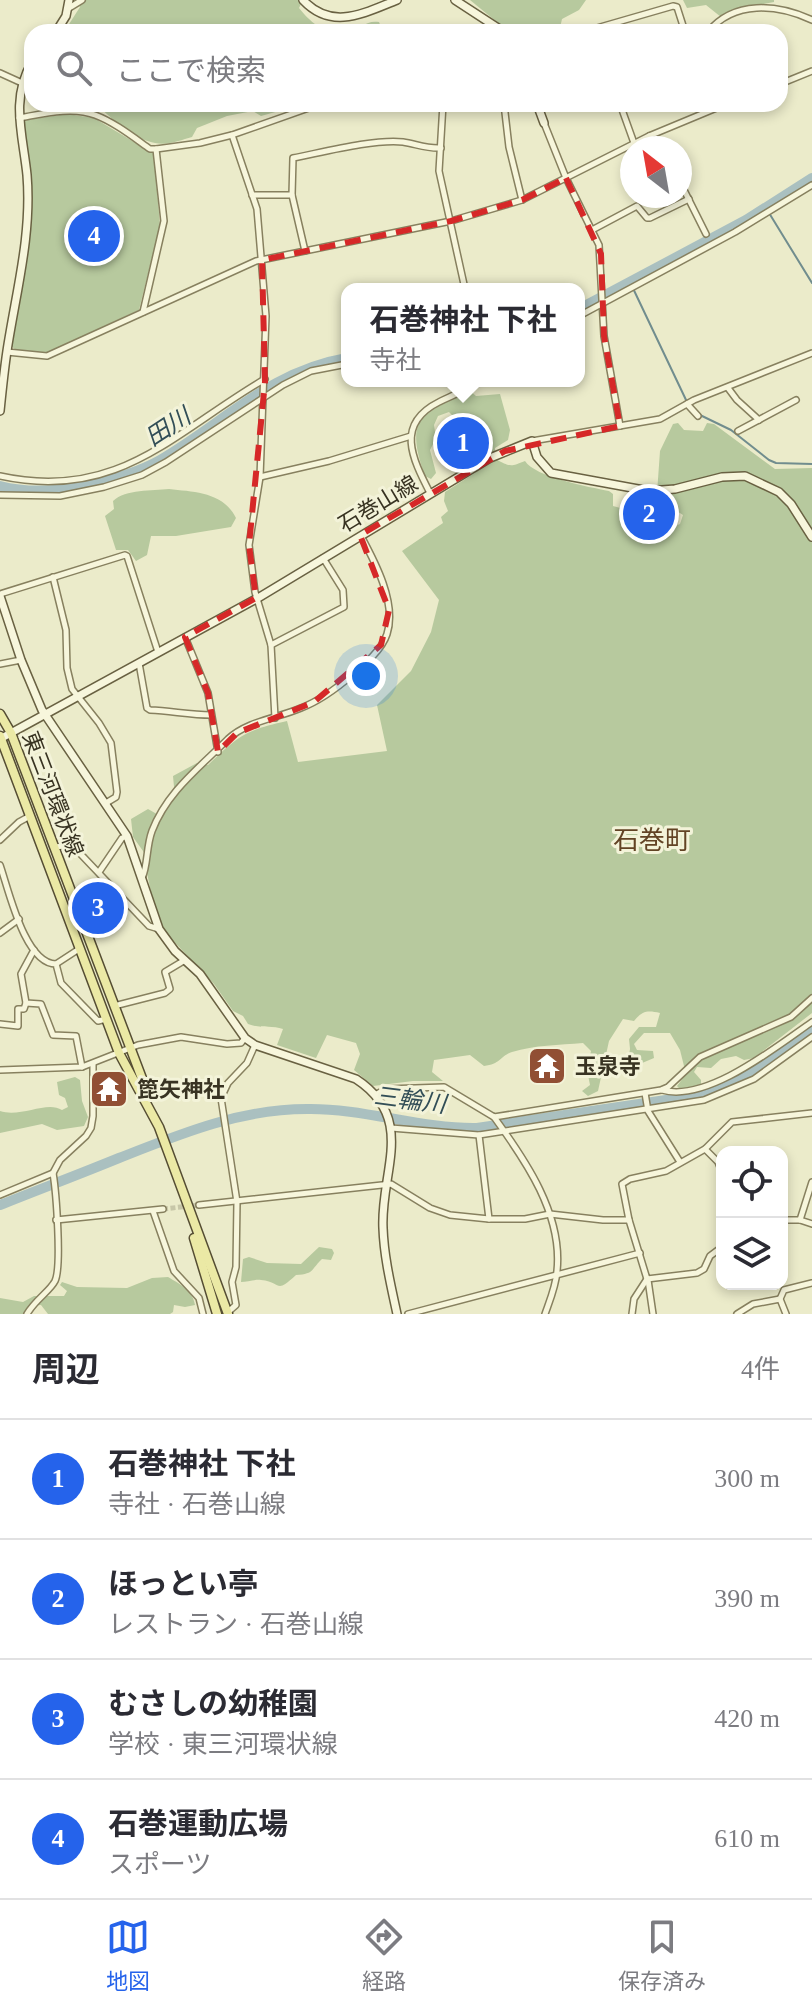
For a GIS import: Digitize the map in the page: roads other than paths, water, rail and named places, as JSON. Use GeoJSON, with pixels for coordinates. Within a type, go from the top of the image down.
{"type":"FeatureCollection","features":[{"type":"Feature","properties":{"kind":"main road","name":"東三河環状線"},"geometry":{"type":"LineString","coordinates":[[0,714],[11,733],[55,847],[228,1313]]}},
{"type":"Feature","properties":{"kind":"main road","name":"東三河環状線"},"geometry":{"type":"LineString","coordinates":[[0,738],[119,1053],[153,1113]]}},
{"type":"Feature","properties":{"kind":"main road","name":"東三河環状線"},"geometry":{"type":"LineString","coordinates":[[189,1212],[201,1266],[217,1314]]}},
{"type":"Feature","properties":{"kind":"street"},"geometry":{"type":"LineString","coordinates":[[60,24],[69,4],[82,0]]}},
{"type":"Feature","properties":{"kind":"street"},"geometry":{"type":"LineString","coordinates":[[303,0],[320,13],[341,19],[364,14],[397,0]]}},
{"type":"Feature","properties":{"kind":"street"},"geometry":{"type":"LineString","coordinates":[[455,0],[492,24]]}},
{"type":"Feature","properties":{"kind":"street"},"geometry":{"type":"LineString","coordinates":[[614,24],[673,6],[677,7],[682,24]]}},
{"type":"Feature","properties":{"kind":"street"},"geometry":{"type":"LineString","coordinates":[[715,24],[731,13],[771,6],[812,20]]}},
{"type":"Feature","properties":{"kind":"street"},"geometry":{"type":"LineString","coordinates":[[788,81],[812,71]]}},
{"type":"Feature","properties":{"kind":"street"},"geometry":{"type":"LineString","coordinates":[[0,73],[22,83]]}},
{"type":"Feature","properties":{"kind":"street"},"geometry":{"type":"LineString","coordinates":[[0,411],[28,227],[27,172],[19,118],[24,79]]}},
{"type":"Feature","properties":{"kind":"street"},"geometry":{"type":"LineString","coordinates":[[19,118],[60,112],[98,115],[150,149],[156,149],[232,135],[297,112]]}},
{"type":"Feature","properties":{"kind":"street"},"geometry":{"type":"LineString","coordinates":[[443,112],[439,171],[464,283]]}},
{"type":"Feature","properties":{"kind":"street"},"geometry":{"type":"LineString","coordinates":[[505,112],[509,147],[522,200]]}},
{"type":"Feature","properties":{"kind":"street"},"geometry":{"type":"LineString","coordinates":[[540,112],[601,254],[604,336],[620,426]]}},
{"type":"Feature","properties":{"kind":"street"},"geometry":{"type":"LineString","coordinates":[[623,112],[631,136]]}},
{"type":"Feature","properties":{"kind":"street"},"geometry":{"type":"LineString","coordinates":[[649,136],[707,112]]}},
{"type":"Feature","properties":{"kind":"street"},"geometry":{"type":"LineString","coordinates":[[232,135],[257,209],[262,260],[265,380],[260,477],[249,545],[258,598],[271,645],[275,718]]}},
{"type":"Feature","properties":{"kind":"street"},"geometry":{"type":"LineString","coordinates":[[305,251],[292,195],[293,158],[379,143],[403,142],[426,149],[441,148]]}},
{"type":"Feature","properties":{"kind":"street"},"geometry":{"type":"LineString","coordinates":[[143,312],[164,221],[156,149]]}},
{"type":"Feature","properties":{"kind":"street"},"geometry":{"type":"LineString","coordinates":[[7,352],[47,356],[262,260],[451,221],[522,200],[620,150]]}},
{"type":"Feature","properties":{"kind":"street"},"geometry":{"type":"LineString","coordinates":[[585,312],[757,219],[812,185]]}},
{"type":"Feature","properties":{"kind":"street"},"geometry":{"type":"LineString","coordinates":[[252,195],[292,195]]}},
{"type":"Feature","properties":{"kind":"street"},"geometry":{"type":"LineString","coordinates":[[692,205],[706,234]]}},
{"type":"Feature","properties":{"kind":"street"},"geometry":{"type":"LineString","coordinates":[[592,230],[633,208]]}},
{"type":"Feature","properties":{"kind":"street"},"geometry":{"type":"LineString","coordinates":[[639,208],[647,218],[671,208]]}},
{"type":"Feature","properties":{"kind":"street"},"geometry":{"type":"LineString","coordinates":[[812,353],[687,404],[660,419],[532,441],[537,457],[551,473],[649,491],[675,489],[722,477],[745,476],[779,492],[791,504],[812,537]]}},
{"type":"Feature","properties":{"kind":"street"},"geometry":{"type":"LineString","coordinates":[[0,495],[60,496],[142,475],[298,376],[341,365]]}},
{"type":"Feature","properties":{"kind":"street"},"geometry":{"type":"LineString","coordinates":[[0,476],[37,482],[53,481],[100,475],[127,466],[173,441],[265,380]]}},
{"type":"Feature","properties":{"kind":"street"},"geometry":{"type":"LineString","coordinates":[[430,493],[413,453],[411,436],[416,419],[466,387]]}},
{"type":"Feature","properties":{"kind":"street"},"geometry":{"type":"LineString","coordinates":[[728,388],[759,420]]}},
{"type":"Feature","properties":{"kind":"street"},"geometry":{"type":"LineString","coordinates":[[738,431],[796,400]]}},
{"type":"Feature","properties":{"kind":"street"},"geometry":{"type":"LineString","coordinates":[[687,404],[698,416]]}},
{"type":"Feature","properties":{"kind":"street"},"geometry":{"type":"LineString","coordinates":[[260,477],[329,461],[411,436]]}},
{"type":"Feature","properties":{"kind":"street","name":"石巻山線"},"geometry":{"type":"LineString","coordinates":[[0,738],[78,699],[258,598],[498,454],[532,441]]}},
{"type":"Feature","properties":{"kind":"street"},"geometry":{"type":"LineString","coordinates":[[142,878],[147,844],[162,806],[181,784],[237,733],[301,708],[329,693],[358,670],[387,636],[389,610],[373,559],[360,535]]}},
{"type":"Feature","properties":{"kind":"street"},"geometry":{"type":"LineString","coordinates":[[158,652],[127,556],[0,595],[21,660],[45,716],[127,836],[159,929],[175,951],[212,989],[245,1038],[255,1045],[338,1072],[367,1087],[385,1111],[391,1127],[392,1146],[383,1229],[397,1314]]}},
{"type":"Feature","properties":{"kind":"street"},"geometry":{"type":"LineString","coordinates":[[271,645],[344,607],[343,590],[323,558]]}},
{"type":"Feature","properties":{"kind":"street"},"geometry":{"type":"LineString","coordinates":[[53,577],[66,630],[67,668],[72,689],[106,732],[113,750],[117,792],[116,797],[106,803]]}},
{"type":"Feature","properties":{"kind":"street"},"geometry":{"type":"LineString","coordinates":[[185,637],[208,693],[218,752]]}},
{"type":"Feature","properties":{"kind":"street"},"geometry":{"type":"LineString","coordinates":[[0,664],[21,660]]}},
{"type":"Feature","properties":{"kind":"street"},"geometry":{"type":"LineString","coordinates":[[139,663],[147,708],[181,711],[186,715],[211,715]]}},
{"type":"Feature","properties":{"kind":"street"},"geometry":{"type":"LineString","coordinates":[[0,840],[31,815]]}},
{"type":"Feature","properties":{"kind":"street"},"geometry":{"type":"LineString","coordinates":[[99,872],[122,838],[127,836]]}},
{"type":"Feature","properties":{"kind":"street"},"geometry":{"type":"LineString","coordinates":[[55,847],[72,845],[149,926],[159,929]]}},
{"type":"Feature","properties":{"kind":"street"},"geometry":{"type":"LineString","coordinates":[[0,865],[26,941],[34,950],[48,964],[56,964],[79,949]]}},
{"type":"Feature","properties":{"kind":"street"},"geometry":{"type":"LineString","coordinates":[[0,933],[19,919]]}},
{"type":"Feature","properties":{"kind":"street"},"geometry":{"type":"LineString","coordinates":[[0,1024],[18,1026],[18,1009],[24,1009],[26,1003],[21,974],[34,950]]}},
{"type":"Feature","properties":{"kind":"street"},"geometry":{"type":"LineString","coordinates":[[114,1006],[165,993],[170,989],[170,983],[165,972],[186,960]]}},
{"type":"Feature","properties":{"kind":"street"},"geometry":{"type":"LineString","coordinates":[[56,964],[61,983],[98,1021],[106,1019]]}},
{"type":"Feature","properties":{"kind":"street"},"geometry":{"type":"LineString","coordinates":[[495,1118],[646,1096],[668,1087],[700,1057],[791,1017],[812,998]]}},
{"type":"Feature","properties":{"kind":"street"},"geometry":{"type":"LineString","coordinates":[[26,1003],[41,1004],[53,1035],[76,1036],[82,1067]]}},
{"type":"Feature","properties":{"kind":"street"},"geometry":{"type":"LineString","coordinates":[[661,1090],[682,1092],[715,1082],[757,1060],[812,1022]]}},
{"type":"Feature","properties":{"kind":"street"},"geometry":{"type":"LineString","coordinates":[[0,1070],[82,1067],[150,1042],[181,1037],[227,1044],[241,1043],[245,1038]]}},
{"type":"Feature","properties":{"kind":"street"},"geometry":{"type":"LineString","coordinates":[[391,1127],[479,1135],[704,1100],[754,1079],[812,1037]]}},
{"type":"Feature","properties":{"kind":"street"},"geometry":{"type":"LineString","coordinates":[[228,1313],[236,1305],[232,1282],[236,1267],[237,1202],[221,1098],[224,1088],[247,1063],[255,1045]]}},
{"type":"Feature","properties":{"kind":"street"},"geometry":{"type":"LineString","coordinates":[[27,1314],[34,1301],[56,1280],[53,1175],[60,1160],[79,1145],[91,1128],[93,1064]]}},
{"type":"Feature","properties":{"kind":"street"},"geometry":{"type":"LineString","coordinates":[[375,1095],[386,1089],[444,1087],[495,1118],[520,1155],[550,1214],[557,1239],[557,1275],[545,1314]]}},
{"type":"Feature","properties":{"kind":"street"},"geometry":{"type":"LineString","coordinates":[[646,1096],[648,1109],[680,1162]]}},
{"type":"Feature","properties":{"kind":"street"},"geometry":{"type":"LineString","coordinates":[[653,1314],[622,1184],[630,1179],[666,1171],[705,1149],[732,1122],[812,1113]]}},
{"type":"Feature","properties":{"kind":"street"},"geometry":{"type":"LineString","coordinates":[[479,1135],[489,1219]]}},
{"type":"Feature","properties":{"kind":"street"},"geometry":{"type":"LineString","coordinates":[[705,1149],[716,1160]]}},
{"type":"Feature","properties":{"kind":"street"},"geometry":{"type":"LineString","coordinates":[[0,1195],[53,1175]]}},
{"type":"Feature","properties":{"kind":"street"},"geometry":{"type":"LineString","coordinates":[[800,1220],[812,1182]]}},
{"type":"Feature","properties":{"kind":"street"},"geometry":{"type":"LineString","coordinates":[[199,1205],[387,1183],[396,1184],[430,1208],[450,1215],[525,1219],[550,1214],[629,1220]]}},
{"type":"Feature","properties":{"kind":"street"},"geometry":{"type":"LineString","coordinates":[[56,1220],[163,1209]]}},
{"type":"Feature","properties":{"kind":"street"},"geometry":{"type":"LineString","coordinates":[[153,1211],[174,1271],[199,1298],[203,1314]]}},
{"type":"Feature","properties":{"kind":"street"},"geometry":{"type":"LineString","coordinates":[[788,1220],[812,1224]]}},
{"type":"Feature","properties":{"kind":"street"},"geometry":{"type":"LineString","coordinates":[[647,1279],[697,1273],[704,1269],[710,1256],[716,1252]]}},
{"type":"Feature","properties":{"kind":"street"},"geometry":{"type":"LineString","coordinates":[[408,1314],[640,1253]]}},
{"type":"Feature","properties":{"kind":"street"},"geometry":{"type":"LineString","coordinates":[[632,1314],[634,1299],[647,1279]]}},
{"type":"Feature","properties":{"kind":"street"},"geometry":{"type":"LineString","coordinates":[[786,1314],[780,1295],[789,1288],[812,1283]]}},
{"type":"Feature","properties":{"kind":"street"},"geometry":{"type":"LineString","coordinates":[[737,1314],[753,1304],[780,1299]]}},
{"type":"Feature","properties":{"kind":"waterway","name":"田川"},"geometry":{"type":"LineString","coordinates":[[585,306],[746,220],[812,178]]}},
{"type":"Feature","properties":{"kind":"waterway"},"geometry":{"type":"LineString","coordinates":[[766,208],[812,283]]}},
{"type":"Feature","properties":{"kind":"waterway"},"geometry":{"type":"LineString","coordinates":[[630,282],[687,402]]}},
{"type":"Feature","properties":{"kind":"waterway","name":"田川"},"geometry":{"type":"LineString","coordinates":[[0,486],[32,490],[64,489],[95,484],[133,472],[160,460],[271,386],[294,374],[341,360]]}},
{"type":"Feature","properties":{"kind":"waterway"},"geometry":{"type":"LineString","coordinates":[[700,415],[731,430],[769,460],[812,464]]}},
{"type":"Feature","properties":{"kind":"waterway","name":"三輪川"},"geometry":{"type":"LineString","coordinates":[[0,1205],[188,1132],[258,1113],[328,1110],[477,1128],[693,1096],[745,1076],[812,1030]]}},
{"type":"Feature","properties":{"kind":"tunnel"},"geometry":{"type":"LineString","coordinates":[[163,1209],[199,1205]]}},
{"type":"Feature","properties":{"kind":"place","name":"石巻運動広場"},"geometry":{"type":"Point","coordinates":[94,236]}},
{"type":"Feature","properties":{"kind":"place","name":"石巻神社 下社"},"geometry":{"type":"Point","coordinates":[463,443]}},
{"type":"Feature","properties":{"kind":"place","name":"ほっとい亭"},"geometry":{"type":"Point","coordinates":[649,514]}},
{"type":"Feature","properties":{"kind":"place","name":"むさしの幼稚園"},"geometry":{"type":"Point","coordinates":[98,908]}},
{"type":"Feature","properties":{"kind":"place","name":"玉泉寺"},"geometry":{"type":"Point","coordinates":[547,1066]}},
{"type":"Feature","properties":{"kind":"place","name":"箆矢神社"},"geometry":{"type":"Point","coordinates":[109,1089]}},
{"type":"Feature","properties":{"kind":"district","name":"石巻町"},"geometry":{"type":"Point","coordinates":[652,840]}}]}
